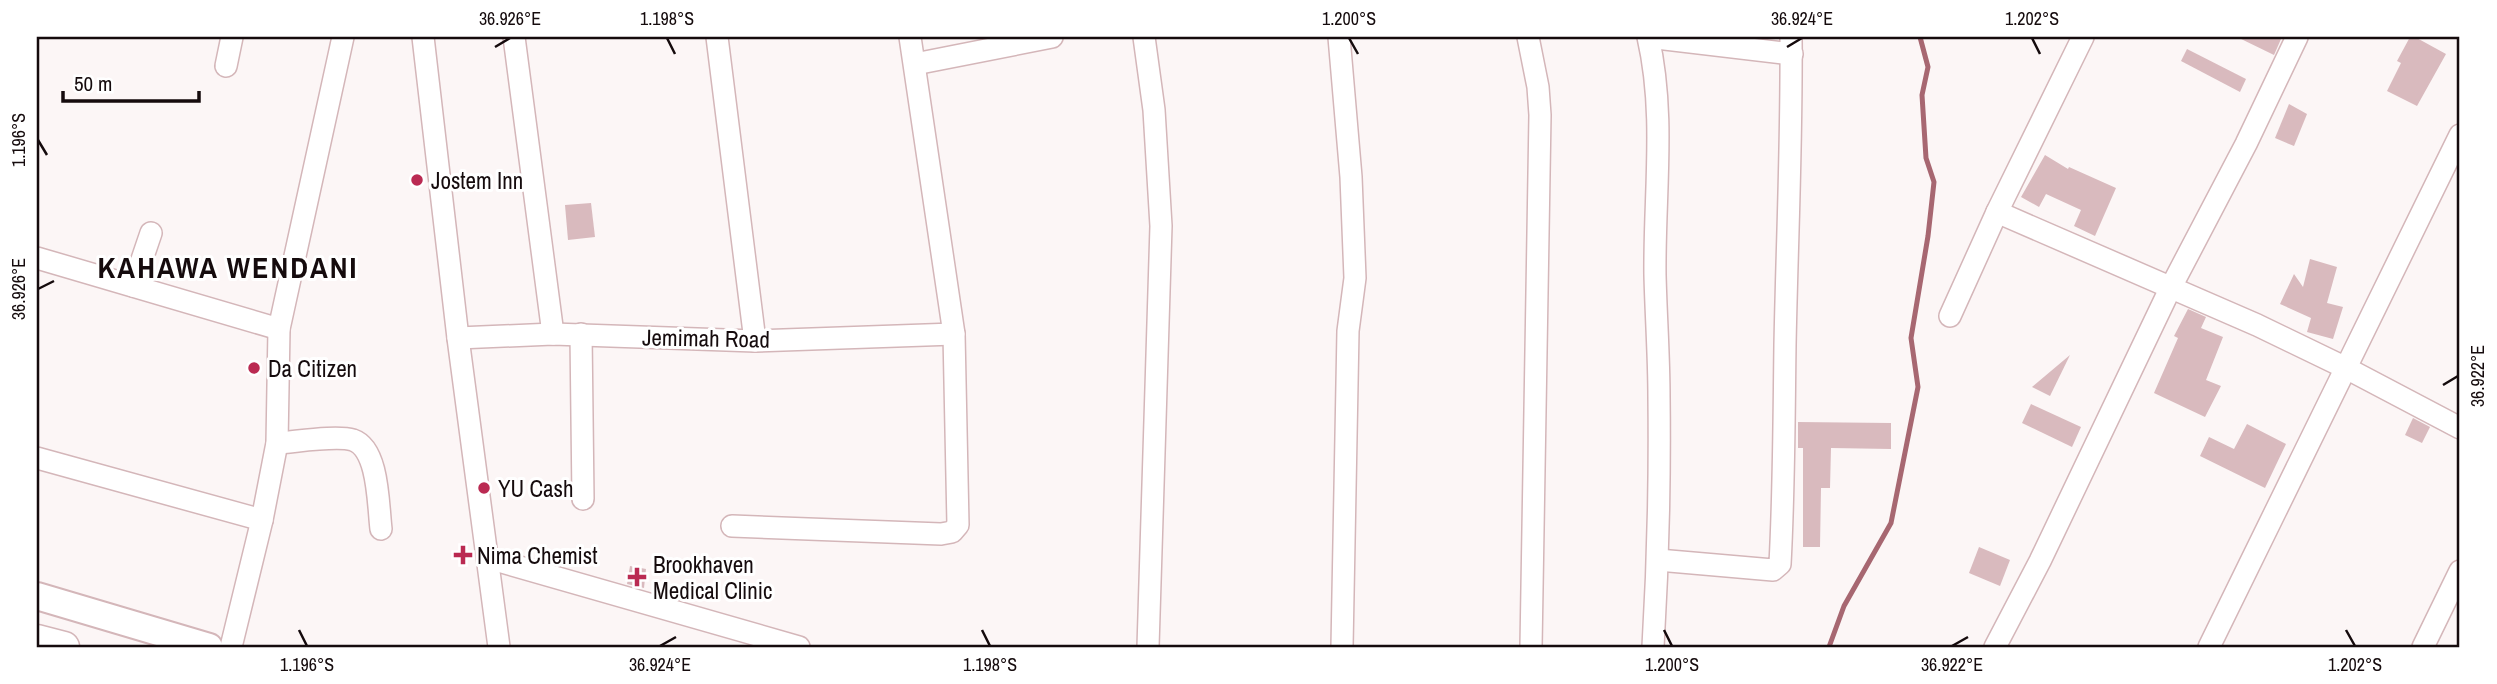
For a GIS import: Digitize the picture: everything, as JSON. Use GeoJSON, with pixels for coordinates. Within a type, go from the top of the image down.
{"type":"FeatureCollection","features":[{"type":"Feature","properties":{"kind":"highway"},"geometry":{"type":"LineString","coordinates":[[37,640],[64,647]]}},
{"type":"Feature","properties":{"kind":"main road"},"geometry":{"type":"LineString","coordinates":[[37,596],[209,647]]}},
{"type":"Feature","properties":{"kind":"street"},"geometry":{"type":"LineString","coordinates":[[226,66],[232,37]]}},
{"type":"Feature","properties":{"kind":"street"},"geometry":{"type":"LineString","coordinates":[[231,647],[262,520],[277,443],[279,328],[343,37]]}},
{"type":"Feature","properties":{"kind":"street"},"geometry":{"type":"LineString","coordinates":[[423,37],[458,338],[499,647]]}},
{"type":"Feature","properties":{"kind":"street"},"geometry":{"type":"LineString","coordinates":[[514,37],[553,334]]}},
{"type":"Feature","properties":{"kind":"street"},"geometry":{"type":"LineString","coordinates":[[717,37],[755,341]]}},
{"type":"Feature","properties":{"kind":"street"},"geometry":{"type":"LineString","coordinates":[[733,526],[941,534],[952,532],[958,525],[954,334],[910,37]]}},
{"type":"Feature","properties":{"kind":"street"},"geometry":{"type":"LineString","coordinates":[[915,64],[1052,37]]}},
{"type":"Feature","properties":{"kind":"street"},"geometry":{"type":"LineString","coordinates":[[1144,37],[1154,110],[1161,226],[1148,647]]}},
{"type":"Feature","properties":{"kind":"street"},"geometry":{"type":"LineString","coordinates":[[1339,37],[1351,177],[1355,278],[1348,331],[1342,647]]}},
{"type":"Feature","properties":{"kind":"street"},"geometry":{"type":"LineString","coordinates":[[1528,37],[1541,116],[1531,647]]}},
{"type":"Feature","properties":{"kind":"street"},"geometry":{"type":"LineString","coordinates":[[1653,647],[1658,560],[1659,398],[1655,274],[1658,102],[1648,37],[1791,46],[1785,469],[1780,564],[1773,570],[1658,560]]}},
{"type":"Feature","properties":{"kind":"street"},"geometry":{"type":"LineString","coordinates":[[1950,316],[1997,212],[2083,37]]}},
{"type":"Feature","properties":{"kind":"street"},"geometry":{"type":"LineString","coordinates":[[1995,647],[2040,561],[2170,289],[2246,144],[2297,37]]}},
{"type":"Feature","properties":{"kind":"street"},"geometry":{"type":"LineString","coordinates":[[2209,647],[2460,135]]}},
{"type":"Feature","properties":{"kind":"street"},"geometry":{"type":"LineString","coordinates":[[1997,212],[2257,325],[2460,428]]}},
{"type":"Feature","properties":{"kind":"street"},"geometry":{"type":"LineString","coordinates":[[133,286],[150,233]]}},
{"type":"Feature","properties":{"kind":"street"},"geometry":{"type":"LineString","coordinates":[[37,258],[279,328]]}},
{"type":"Feature","properties":{"kind":"street"},"geometry":{"type":"LineString","coordinates":[[581,334],[583,499]]}},
{"type":"Feature","properties":{"kind":"street","name":"Jemimah Road"},"geometry":{"type":"LineString","coordinates":[[458,338],[581,334],[755,341],[954,334]]}},
{"type":"Feature","properties":{"kind":"street"},"geometry":{"type":"LineString","coordinates":[[277,443],[344,439],[355,441],[373,461],[381,529]]}},
{"type":"Feature","properties":{"kind":"street"},"geometry":{"type":"LineString","coordinates":[[37,458],[262,520]]}},
{"type":"Feature","properties":{"kind":"street"},"geometry":{"type":"LineString","coordinates":[[488,558],[799,647]]}},
{"type":"Feature","properties":{"kind":"street"},"geometry":{"type":"LineString","coordinates":[[2423,647],[2460,571]]}},
{"type":"Feature","properties":{"kind":"building"},"geometry":{"type":"Polygon","coordinates":[[[2237,37],[2277,37],[2281,39],[2274,55],[2237,37]]]}},
{"type":"Feature","properties":{"kind":"building"},"geometry":{"type":"Polygon","coordinates":[[[2410,37],[2415,37],[2446,54],[2417,106],[2387,91],[2401,63],[2397,61],[2410,37]]]}},
{"type":"Feature","properties":{"kind":"building"},"geometry":{"type":"Polygon","coordinates":[[[2187,49],[2246,79],[2240,92],[2181,61],[2187,49]]]}},
{"type":"Feature","properties":{"kind":"building"},"geometry":{"type":"Polygon","coordinates":[[[2289,104],[2307,114],[2294,146],[2275,138],[2289,104]]]}},
{"type":"Feature","properties":{"kind":"building"},"geometry":{"type":"Polygon","coordinates":[[[2045,155],[2068,169],[2069,167],[2116,188],[2095,236],[2074,226],[2081,210],[2046,194],[2039,207],[2021,197],[2045,155]]]}},
{"type":"Feature","properties":{"kind":"building"},"geometry":{"type":"Polygon","coordinates":[[[591,203],[595,237],[568,240],[565,205],[591,203]]]}},
{"type":"Feature","properties":{"kind":"building"},"geometry":{"type":"Polygon","coordinates":[[[2310,259],[2337,267],[2327,303],[2343,307],[2333,339],[2307,332],[2311,318],[2280,304],[2294,274],[2303,287],[2310,259]]]}},
{"type":"Feature","properties":{"kind":"building"},"geometry":{"type":"Polygon","coordinates":[[[2188,309],[2206,317],[2201,328],[2223,337],[2206,380],[2221,386],[2205,417],[2154,393],[2178,338],[2174,336],[2188,309]]]}},
{"type":"Feature","properties":{"kind":"building"},"geometry":{"type":"Polygon","coordinates":[[[2070,355],[2050,396],[2032,387],[2070,355]]]}},
{"type":"Feature","properties":{"kind":"building"},"geometry":{"type":"Polygon","coordinates":[[[2031,404],[2081,427],[2072,447],[2022,423],[2031,404]]]}},
{"type":"Feature","properties":{"kind":"building"},"geometry":{"type":"Polygon","coordinates":[[[2413,418],[2430,427],[2422,443],[2405,435],[2413,418]]]}},
{"type":"Feature","properties":{"kind":"building"},"geometry":{"type":"Polygon","coordinates":[[[1798,422],[1891,423],[1891,449],[1831,448],[1830,488],[1821,488],[1820,547],[1803,547],[1803,448],[1798,448],[1798,422]]]}},
{"type":"Feature","properties":{"kind":"building"},"geometry":{"type":"Polygon","coordinates":[[[2247,424],[2286,444],[2265,488],[2200,456],[2209,437],[2234,449],[2247,424]]]}},
{"type":"Feature","properties":{"kind":"building"},"geometry":{"type":"Polygon","coordinates":[[[1979,547],[2010,560],[2000,586],[1969,573],[1979,547]]]}},
{"type":"Feature","properties":{"kind":"building","name":"Brookhaven Medical Clinic"},"geometry":{"type":"Polygon","coordinates":[[[630,566],[646,569],[644,588],[627,584],[630,566]]]}},
{"type":"Feature","properties":{"kind":"waterway"},"geometry":{"type":"LineString","coordinates":[[1829,647],[1844,606],[1891,523],[1918,387],[1911,338],[1934,182],[1926,158],[1922,95],[1928,67],[1920,37]]}},
{"type":"Feature","properties":{"kind":"place","name":"Jostem Inn"},"geometry":{"type":"Point","coordinates":[417,180]}},
{"type":"Feature","properties":{"kind":"place","name":"Da Citizen"},"geometry":{"type":"Point","coordinates":[254,368]}},
{"type":"Feature","properties":{"kind":"place","name":"YU Cash"},"geometry":{"type":"Point","coordinates":[484,488]}},
{"type":"Feature","properties":{"kind":"place","name":"Nima Chemist"},"geometry":{"type":"Point","coordinates":[463,555]}},
{"type":"Feature","properties":{"kind":"place","name":"Brookhaven Medical Clinic"},"geometry":{"type":"Point","coordinates":[637,577]}},
{"type":"Feature","properties":{"kind":"district","name":"KAHAWA WENDANI"},"geometry":{"type":"Point","coordinates":[228,267]}}]}
